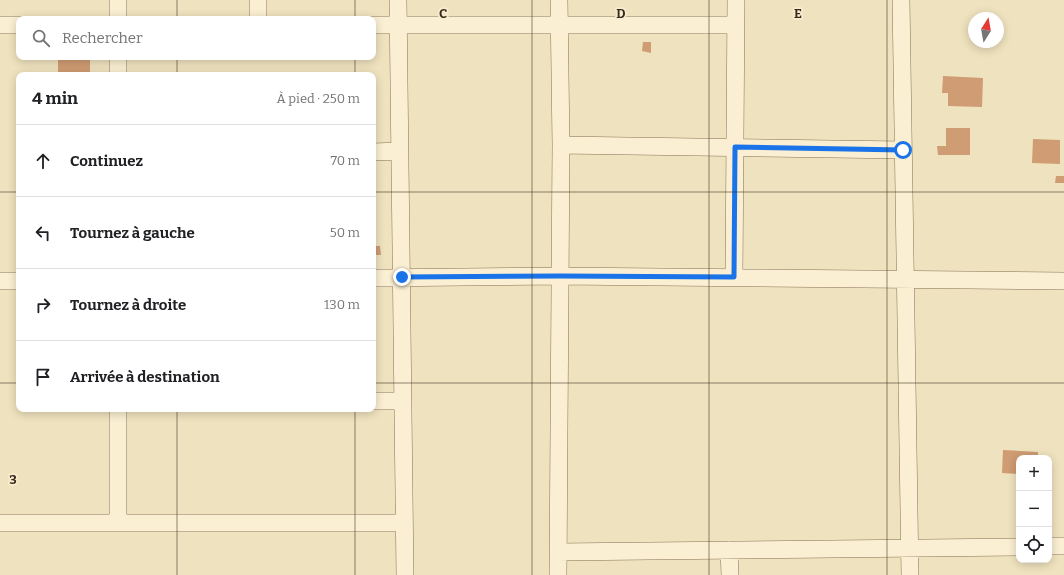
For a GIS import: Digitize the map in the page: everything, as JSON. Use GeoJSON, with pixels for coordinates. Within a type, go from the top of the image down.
{"type":"FeatureCollection","features":[{"type":"Feature","properties":{"kind":"street"},"geometry":{"type":"LineString","coordinates":[[118,0],[118,16]]}},
{"type":"Feature","properties":{"kind":"street"},"geometry":{"type":"LineString","coordinates":[[258,0],[258,16]]}},
{"type":"Feature","properties":{"kind":"street"},"geometry":{"type":"LineString","coordinates":[[398,0],[405,575]]}},
{"type":"Feature","properties":{"kind":"street"},"geometry":{"type":"LineString","coordinates":[[558,575],[561,145],[559,0]]}},
{"type":"Feature","properties":{"kind":"street"},"geometry":{"type":"LineString","coordinates":[[734,277],[736,0]]}},
{"type":"Feature","properties":{"kind":"street"},"geometry":{"type":"LineString","coordinates":[[901,0],[910,575]]}},
{"type":"Feature","properties":{"kind":"street"},"geometry":{"type":"LineString","coordinates":[[0,25],[16,25]]}},
{"type":"Feature","properties":{"kind":"street"},"geometry":{"type":"LineString","coordinates":[[376,25],[736,25]]}},
{"type":"Feature","properties":{"kind":"street"},"geometry":{"type":"LineString","coordinates":[[118,60],[118,72]]}},
{"type":"Feature","properties":{"kind":"street"},"geometry":{"type":"LineString","coordinates":[[561,145],[903,150]]}},
{"type":"Feature","properties":{"kind":"street"},"geometry":{"type":"LineString","coordinates":[[376,152],[400,151]]}},
{"type":"Feature","properties":{"kind":"street"},"geometry":{"type":"LineString","coordinates":[[376,278],[560,276],[1064,281]]}},
{"type":"Feature","properties":{"kind":"street"},"geometry":{"type":"LineString","coordinates":[[0,281],[16,281]]}},
{"type":"Feature","properties":{"kind":"street"},"geometry":{"type":"LineString","coordinates":[[376,401],[403,401]]}},
{"type":"Feature","properties":{"kind":"street"},"geometry":{"type":"LineString","coordinates":[[118,412],[118,523]]}},
{"type":"Feature","properties":{"kind":"street"},"geometry":{"type":"LineString","coordinates":[[0,524],[404,523]]}},
{"type":"Feature","properties":{"kind":"street"},"geometry":{"type":"LineString","coordinates":[[1052,546],[1064,546]]}},
{"type":"Feature","properties":{"kind":"street"},"geometry":{"type":"LineString","coordinates":[[558,552],[1016,547]]}},
{"type":"Feature","properties":{"kind":"street"},"geometry":{"type":"LineString","coordinates":[[729,550],[730,575]]}},
{"type":"Feature","properties":{"kind":"building"},"geometry":{"type":"Polygon","coordinates":[[[643,42],[651,42],[651,53],[642,51],[643,42]]]}},
{"type":"Feature","properties":{"kind":"building"},"geometry":{"type":"Polygon","coordinates":[[[58,60],[90,60],[90,72],[58,72],[58,60]]]}},
{"type":"Feature","properties":{"kind":"building"},"geometry":{"type":"Polygon","coordinates":[[[943,76],[983,78],[982,107],[948,106],[948,93],[942,93],[943,76]]]}},
{"type":"Feature","properties":{"kind":"building"},"geometry":{"type":"Polygon","coordinates":[[[946,128],[970,128],[970,155],[938,155],[937,146],[946,146],[946,128]]]}},
{"type":"Feature","properties":{"kind":"building"},"geometry":{"type":"Polygon","coordinates":[[[1033,139],[1060,140],[1060,164],[1032,163],[1033,139]]]}},
{"type":"Feature","properties":{"kind":"building"},"geometry":{"type":"Polygon","coordinates":[[[1056,176],[1064,176],[1064,183],[1055,183],[1056,176]]]}},
{"type":"Feature","properties":{"kind":"building"},"geometry":{"type":"Polygon","coordinates":[[[376,246],[380,246],[381,255],[376,255],[376,246]]]}},
{"type":"Feature","properties":{"kind":"building"},"geometry":{"type":"Polygon","coordinates":[[[1003,450],[1038,452],[1038,455],[1016,455],[1016,474],[1002,473],[1003,450]]]}},
{"type":"Feature","properties":{"kind":"route"},"geometry":{"type":"LineString","coordinates":[[402,277],[734,277],[735,147],[903,150]]}}]}
